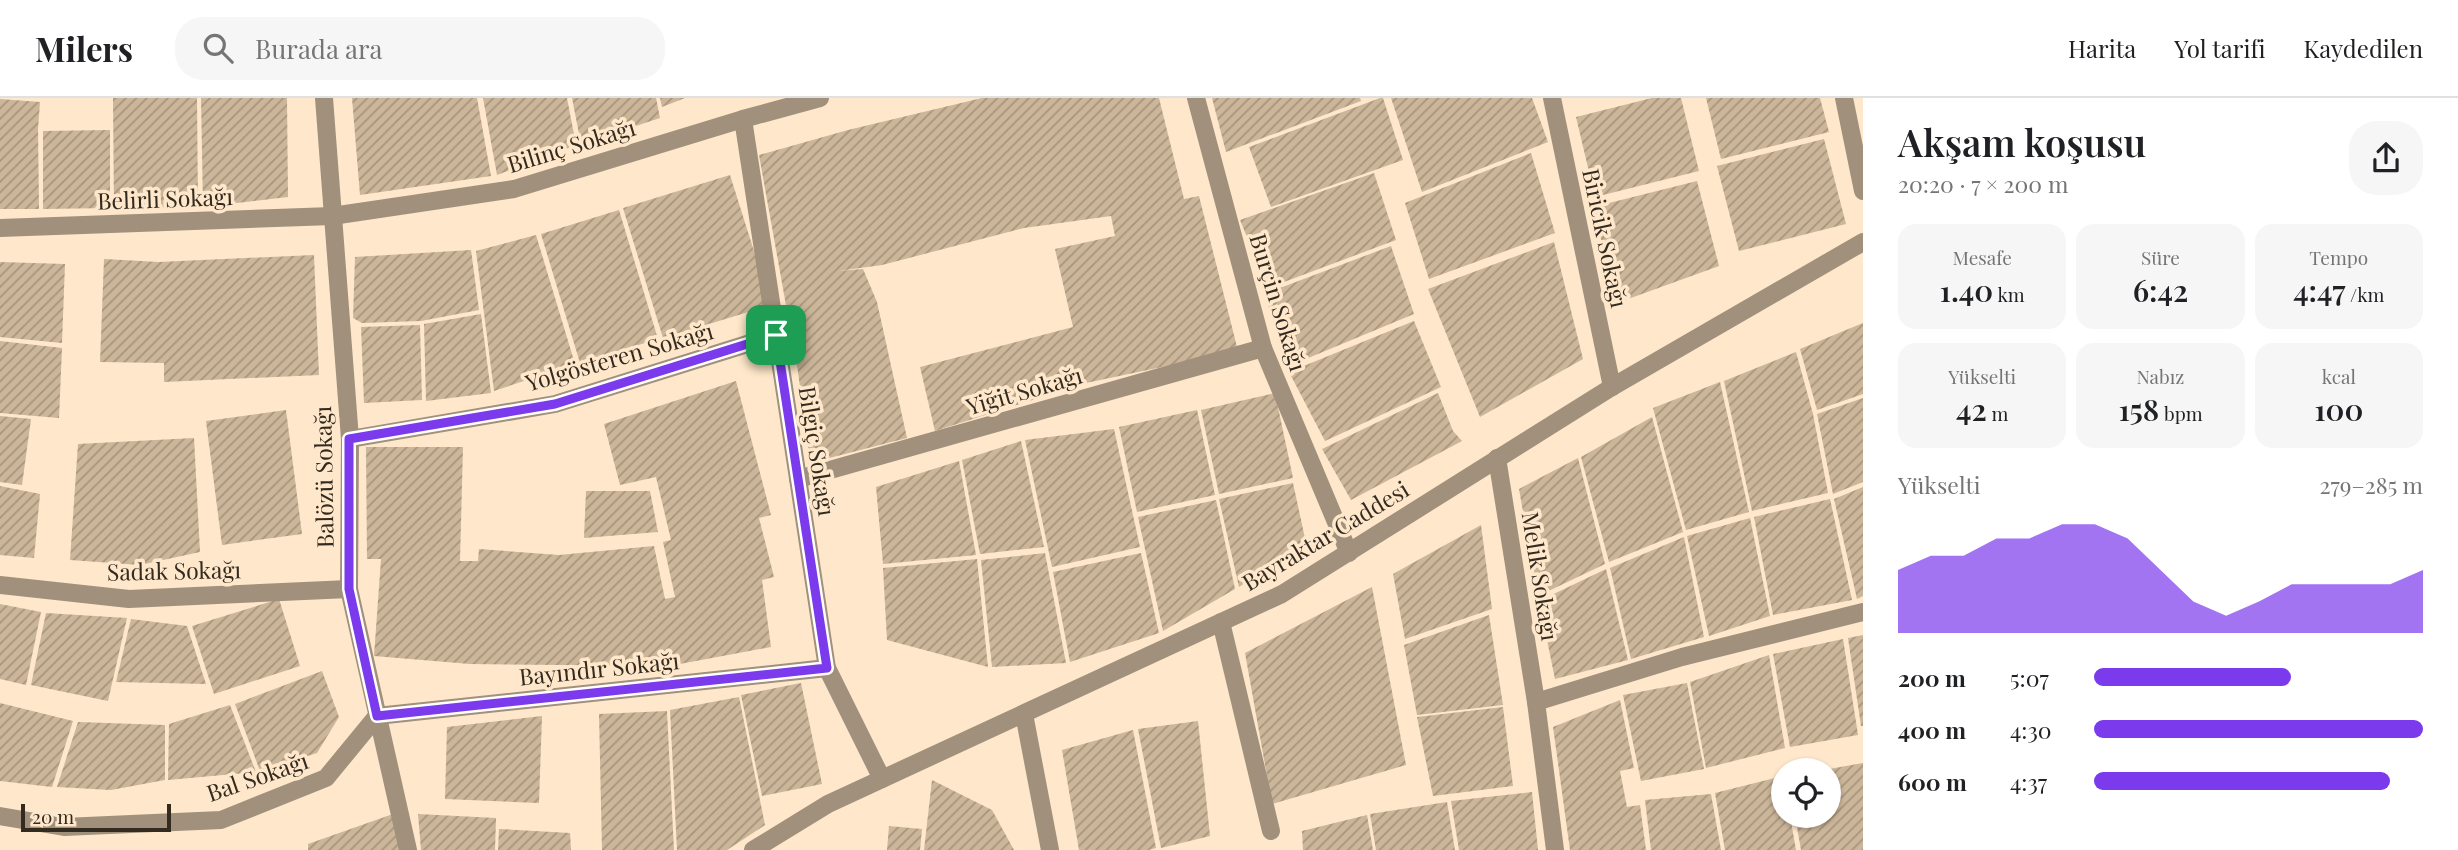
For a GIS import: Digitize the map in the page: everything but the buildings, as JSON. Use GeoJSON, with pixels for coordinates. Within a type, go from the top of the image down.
{"type":"FeatureCollection","features":[{"type":"Feature","properties":{"kind":"street","name":"Balözü Sokağı"},"geometry":{"type":"LineString","coordinates":[[324,98],[349,439],[349,589],[408,850]]}},
{"type":"Feature","properties":{"kind":"street","name":"Bilinç Sokağı"},"geometry":{"type":"LineString","coordinates":[[331,216],[514,190],[820,98]]}},
{"type":"Feature","properties":{"kind":"street","name":"Burçin Sokağı"},"geometry":{"type":"LineString","coordinates":[[1196,98],[1263,348],[1349,553]]}},
{"type":"Feature","properties":{"kind":"street","name":"Biricik Sokağı"},"geometry":{"type":"LineString","coordinates":[[1552,98],[1612,387]]}},
{"type":"Feature","properties":{"kind":"street"},"geometry":{"type":"LineString","coordinates":[[1844,98],[1863,191]]}},
{"type":"Feature","properties":{"kind":"street","name":"Bilgiç Sokağı"},"geometry":{"type":"LineString","coordinates":[[743,119],[827,668],[882,779]]}},
{"type":"Feature","properties":{"kind":"street","name":"Belirli Sokağı"},"geometry":{"type":"LineString","coordinates":[[0,228],[331,216]]}},
{"type":"Feature","properties":{"kind":"street","name":"Bayraktar Caddesi"},"geometry":{"type":"LineString","coordinates":[[753,850],[828,804],[1282,594],[1612,387],[1863,242]]}},
{"type":"Feature","properties":{"kind":"street","name":"Yolgösteren Sokağı"},"geometry":{"type":"LineString","coordinates":[[349,439],[555,404],[776,335]]}},
{"type":"Feature","properties":{"kind":"street","name":"Yiğit Sokağı"},"geometry":{"type":"LineString","coordinates":[[797,479],[1263,348]]}},
{"type":"Feature","properties":{"kind":"street","name":"Melik Sokağı"},"geometry":{"type":"LineString","coordinates":[[1497,458],[1536,702],[1555,850]]}},
{"type":"Feature","properties":{"kind":"street","name":"Sadak Sokağı"},"geometry":{"type":"LineString","coordinates":[[0,585],[129,599],[349,589]]}},
{"type":"Feature","properties":{"kind":"street"},"geometry":{"type":"LineString","coordinates":[[1536,702],[1682,657],[1863,612]]}},
{"type":"Feature","properties":{"kind":"street"},"geometry":{"type":"LineString","coordinates":[[1221,622],[1271,831]]}},
{"type":"Feature","properties":{"kind":"street","name":"Bayındır Sokağı"},"geometry":{"type":"LineString","coordinates":[[377,716],[827,668]]}},
{"type":"Feature","properties":{"kind":"street"},"geometry":{"type":"LineString","coordinates":[[1024,714],[1050,850]]}},
{"type":"Feature","properties":{"kind":"street","name":"Bal Sokağı"},"geometry":{"type":"LineString","coordinates":[[0,816],[64,827],[221,820],[326,778],[377,716]]}},
{"type":"Feature","properties":{"kind":"route"},"geometry":{"type":"LineString","coordinates":[[776,335],[827,668],[377,716],[349,589],[349,439],[555,404],[776,335]]}}]}
